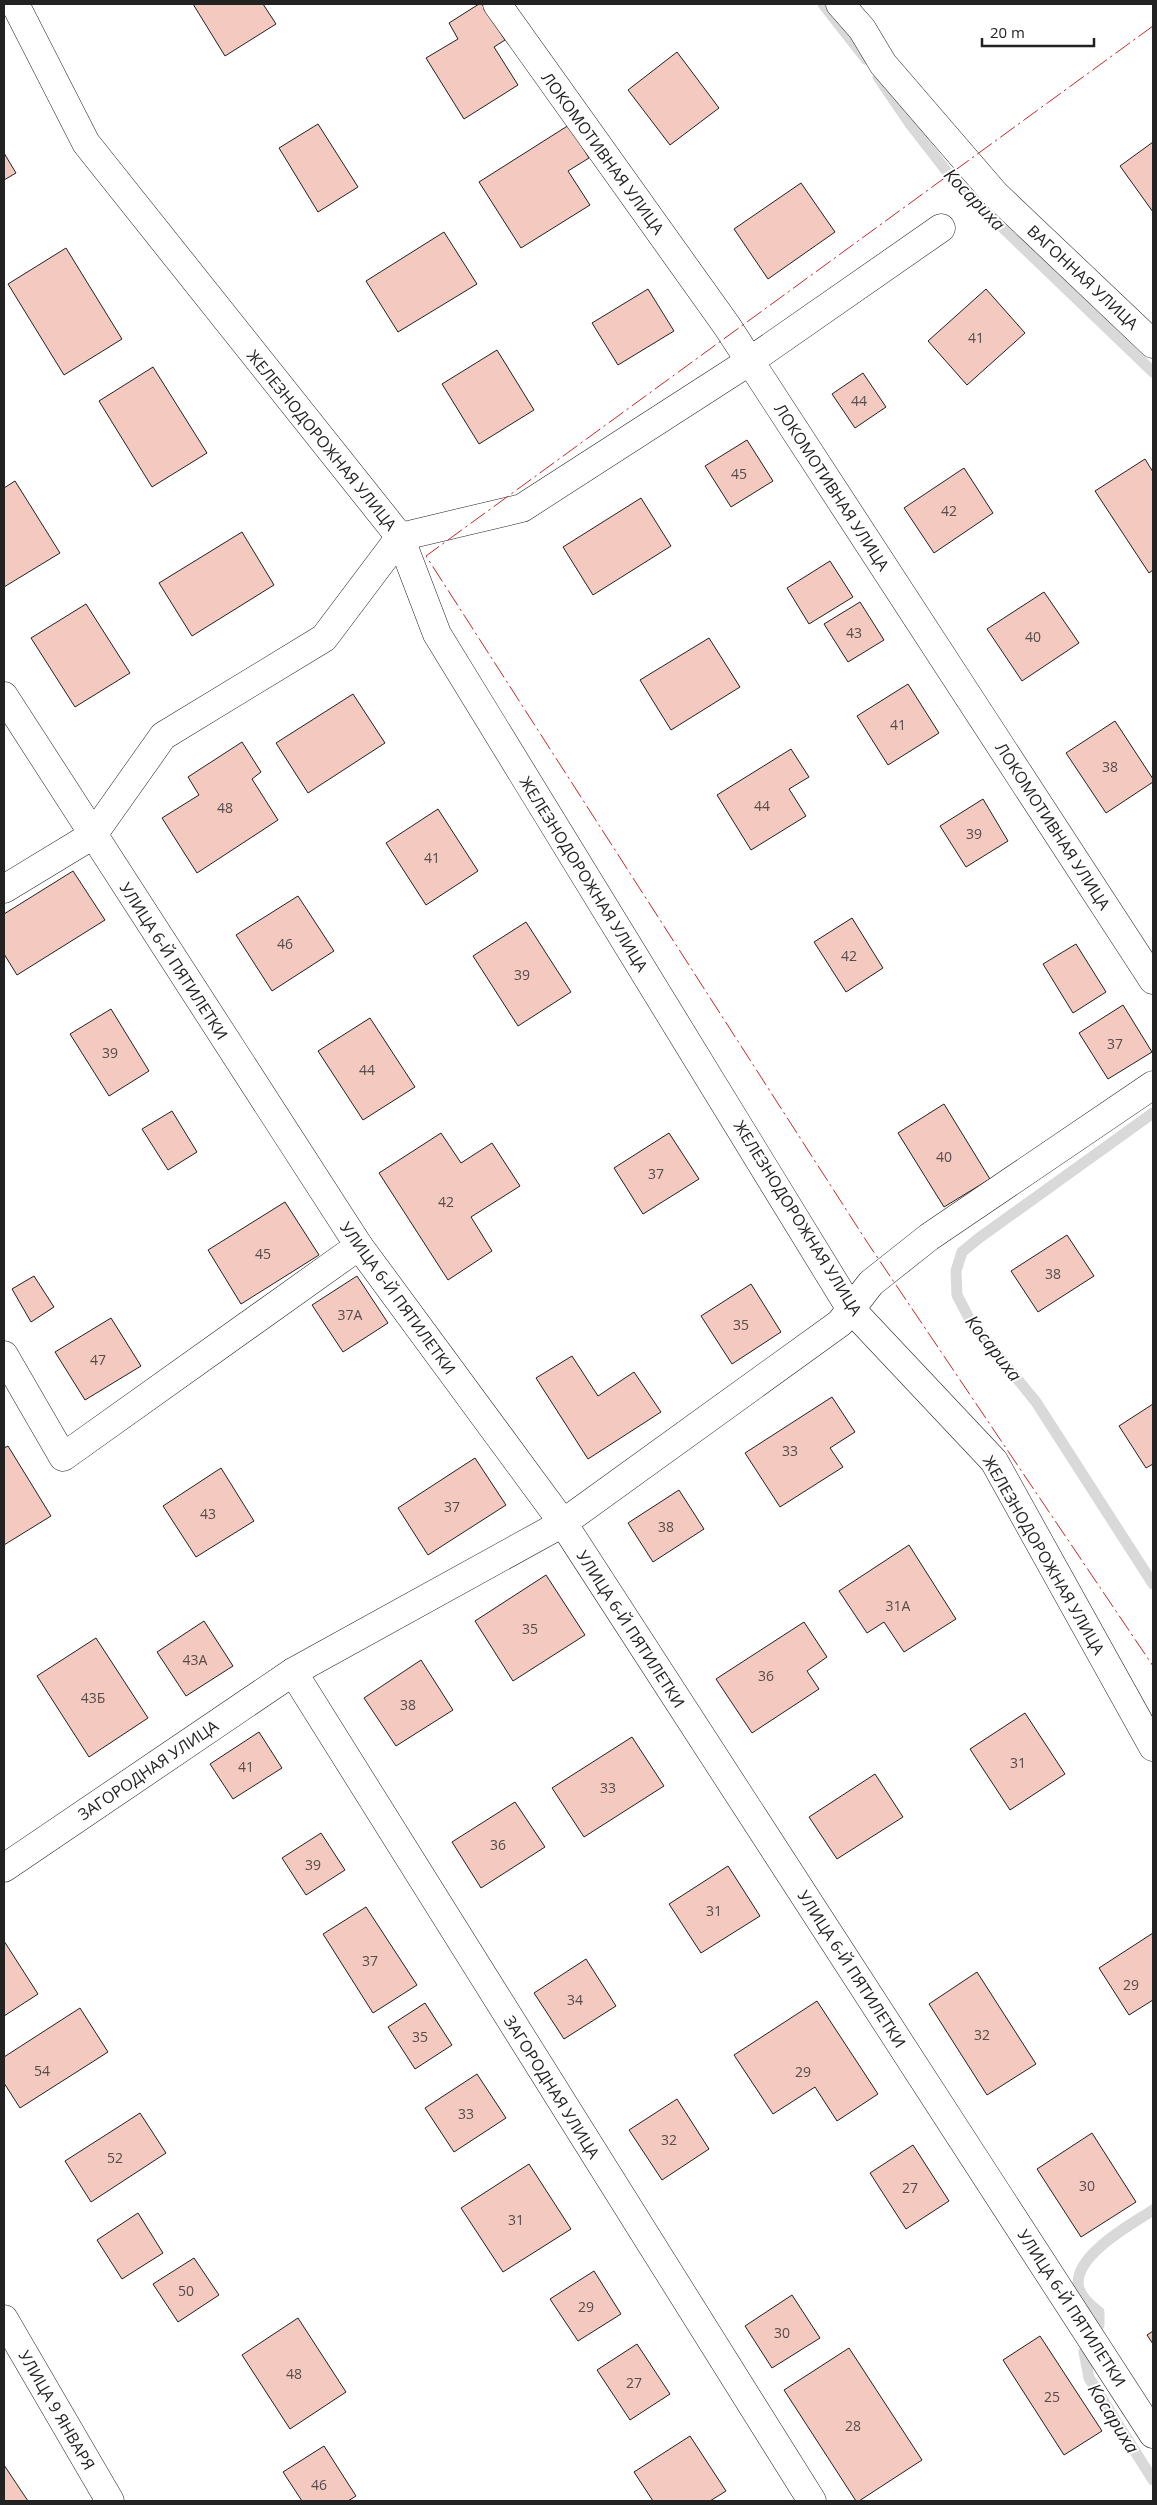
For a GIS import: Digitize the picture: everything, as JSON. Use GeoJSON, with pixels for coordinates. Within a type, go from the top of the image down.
{"type":"FeatureCollection","features":[{"type":"Feature","properties":{"kind":"street","name":"ЖЕЛЕЗНОДОРОЖНАЯ УЛИЦА"},"geometry":{"type":"LineString","coordinates":[[15,4],[86,143],[400,537],[437,634],[850,1308],[994,1461],[1153,1747]]}},
{"type":"Feature","properties":{"kind":"street","name":"ЛОКОМОТИВНАЯ УЛИЦА"},"geometry":{"type":"LineString","coordinates":[[497,4],[750,361],[1153,980]]}},
{"type":"Feature","properties":{"kind":"street","name":"ВАГОННАЯ УЛИЦА"},"geometry":{"type":"LineString","coordinates":[[840,4],[862,29],[883,64],[995,194],[1153,344]]}},
{"type":"Feature","properties":{"kind":"street"},"geometry":{"type":"LineString","coordinates":[[4,889],[93,835],[163,736],[324,638],[400,537],[522,508],[750,361],[942,228]]}},
{"type":"Feature","properties":{"kind":"street","name":"УЛИЦА 6-Й ПЯТИЛЕТКИ"},"geometry":{"type":"LineString","coordinates":[[4,696],[359,1246],[563,1523],[1153,2434]]}},
{"type":"Feature","properties":{"kind":"street","name":"ЗАГОРОДНАЯ УЛИЦА"},"geometry":{"type":"LineString","coordinates":[[4,1868],[293,1672],[563,1523],[840,1323],[871,1282],[929,1236],[1153,1086]]}},
{"type":"Feature","properties":{"kind":"street"},"geometry":{"type":"LineString","coordinates":[[4,1355],[63,1457],[359,1246]]}},
{"type":"Feature","properties":{"kind":"street","name":"ЗАГОРОДНАЯ УЛИЦА"},"geometry":{"type":"LineString","coordinates":[[293,1672],[812,2501]]}},
{"type":"Feature","properties":{"kind":"street","name":"УЛИЦА 9 ЯНВАРЯ"},"geometry":{"type":"LineString","coordinates":[[4,2319],[110,2501]]}},
{"type":"Feature","properties":{"kind":"building"},"geometry":{"type":"Polygon","coordinates":[[[193,4],[263,4],[276,24],[225,56],[193,4]]]}},
{"type":"Feature","properties":{"kind":"building"},"geometry":{"type":"Polygon","coordinates":[[[482,4],[505,40],[494,47],[518,85],[464,119],[426,58],[458,39],[449,23],[482,4]]]}},
{"type":"Feature","properties":{"kind":"building"},"geometry":{"type":"Polygon","coordinates":[[[677,52],[719,108],[670,145],[628,90],[677,52]]]}},
{"type":"Feature","properties":{"kind":"building"},"geometry":{"type":"Polygon","coordinates":[[[318,124],[358,187],[318,212],[279,148],[318,124]]]}},
{"type":"Feature","properties":{"kind":"building"},"geometry":{"type":"Polygon","coordinates":[[[569,125],[589,158],[568,171],[590,205],[521,248],[479,182],[569,125]]]}},
{"type":"Feature","properties":{"kind":"building"},"geometry":{"type":"Polygon","coordinates":[[[1153,142],[1153,212],[1120,166],[1153,142]]]}},
{"type":"Feature","properties":{"kind":"building"},"geometry":{"type":"Polygon","coordinates":[[[4,153],[16,173],[4,180],[4,153]]]}},
{"type":"Feature","properties":{"kind":"building"},"geometry":{"type":"Polygon","coordinates":[[[801,183],[835,232],[768,279],[734,229],[801,183]]]}},
{"type":"Feature","properties":{"kind":"building"},"geometry":{"type":"Polygon","coordinates":[[[444,232],[477,284],[398,332],[366,281],[444,232]]]}},
{"type":"Feature","properties":{"kind":"building"},"geometry":{"type":"Polygon","coordinates":[[[66,248],[122,339],[64,375],[8,284],[66,248]]]}},
{"type":"Feature","properties":{"kind":"building"},"geometry":{"type":"Polygon","coordinates":[[[648,289],[674,331],[618,365],[592,323],[648,289]]]}},
{"type":"Feature","properties":{"kind":"building"},"geometry":{"type":"Polygon","coordinates":[[[986,289],[1025,333],[967,385],[928,341],[986,289]]]}},
{"type":"Feature","properties":{"kind":"building"},"geometry":{"type":"Polygon","coordinates":[[[497,350],[534,410],[479,444],[442,384],[497,350]]]}},
{"type":"Feature","properties":{"kind":"building"},"geometry":{"type":"Polygon","coordinates":[[[153,367],[207,453],[152,487],[99,401],[153,367]]]}},
{"type":"Feature","properties":{"kind":"building"},"geometry":{"type":"Polygon","coordinates":[[[863,373],[886,407],[855,428],[832,394],[863,373]]]}},
{"type":"Feature","properties":{"kind":"building"},"geometry":{"type":"Polygon","coordinates":[[[747,440],[773,481],[731,507],[705,466],[747,440]]]}},
{"type":"Feature","properties":{"kind":"building"},"geometry":{"type":"Polygon","coordinates":[[[1145,459],[1153,472],[1153,570],[1149,573],[1095,491],[1145,459]]]}},
{"type":"Feature","properties":{"kind":"building"},"geometry":{"type":"Polygon","coordinates":[[[964,468],[993,513],[934,553],[904,508],[964,468]]]}},
{"type":"Feature","properties":{"kind":"building"},"geometry":{"type":"Polygon","coordinates":[[[15,481],[60,553],[4,587],[4,488],[15,481]]]}},
{"type":"Feature","properties":{"kind":"building"},"geometry":{"type":"Polygon","coordinates":[[[641,498],[671,546],[593,595],[563,547],[641,498]]]}},
{"type":"Feature","properties":{"kind":"building"},"geometry":{"type":"Polygon","coordinates":[[[242,532],[274,585],[192,636],[159,583],[242,532]]]}},
{"type":"Feature","properties":{"kind":"building"},"geometry":{"type":"Polygon","coordinates":[[[830,561],[853,597],[809,624],[787,588],[830,561]]]}},
{"type":"Feature","properties":{"kind":"building"},"geometry":{"type":"Polygon","coordinates":[[[1044,592],[1079,643],[1022,681],[987,629],[1044,592]]]}},
{"type":"Feature","properties":{"kind":"building"},"geometry":{"type":"Polygon","coordinates":[[[860,602],[884,640],[848,662],[824,624],[860,602]]]}},
{"type":"Feature","properties":{"kind":"building"},"geometry":{"type":"Polygon","coordinates":[[[86,604],[130,673],[75,707],[31,638],[86,604]]]}},
{"type":"Feature","properties":{"kind":"building"},"geometry":{"type":"Polygon","coordinates":[[[709,638],[740,687],[671,730],[640,680],[709,638]]]}},
{"type":"Feature","properties":{"kind":"building"},"geometry":{"type":"Polygon","coordinates":[[[908,684],[939,733],[888,765],[857,716],[908,684]]]}},
{"type":"Feature","properties":{"kind":"building"},"geometry":{"type":"Polygon","coordinates":[[[353,694],[385,743],[308,793],[276,743],[353,694]]]}},
{"type":"Feature","properties":{"kind":"building"},"geometry":{"type":"Polygon","coordinates":[[[1115,721],[1153,779],[1153,782],[1106,813],[1066,753],[1115,721]]]}},
{"type":"Feature","properties":{"kind":"building"},"geometry":{"type":"Polygon","coordinates":[[[242,742],[261,772],[252,779],[278,820],[197,873],[162,818],[199,795],[188,777],[242,742]]]}},
{"type":"Feature","properties":{"kind":"building"},"geometry":{"type":"Polygon","coordinates":[[[791,749],[809,777],[789,789],[806,816],[751,850],[717,795],[791,749]]]}},
{"type":"Feature","properties":{"kind":"building"},"geometry":{"type":"Polygon","coordinates":[[[983,799],[1008,841],[966,867],[940,826],[983,799]]]}},
{"type":"Feature","properties":{"kind":"building"},"geometry":{"type":"Polygon","coordinates":[[[438,809],[478,871],[426,905],[386,843],[438,809]]]}},
{"type":"Feature","properties":{"kind":"building"},"geometry":{"type":"Polygon","coordinates":[[[73,871],[105,920],[17,975],[4,954],[4,914],[73,871]]]}},
{"type":"Feature","properties":{"kind":"building"},"geometry":{"type":"Polygon","coordinates":[[[298,896],[334,951],[272,991],[236,935],[298,896]]]}},
{"type":"Feature","properties":{"kind":"building"},"geometry":{"type":"Polygon","coordinates":[[[852,918],[883,968],[846,992],[814,942],[852,918]]]}},
{"type":"Feature","properties":{"kind":"building"},"geometry":{"type":"Polygon","coordinates":[[[526,922],[571,992],[518,1026],[473,956],[526,922]]]}},
{"type":"Feature","properties":{"kind":"building"},"geometry":{"type":"Polygon","coordinates":[[[1076,944],[1106,992],[1073,1013],[1043,964],[1076,944]]]}},
{"type":"Feature","properties":{"kind":"building"},"geometry":{"type":"Polygon","coordinates":[[[1123,1005],[1152,1052],[1108,1079],[1079,1033],[1123,1005]]]}},
{"type":"Feature","properties":{"kind":"building"},"geometry":{"type":"Polygon","coordinates":[[[111,1009],[149,1071],[109,1096],[70,1034],[111,1009]]]}},
{"type":"Feature","properties":{"kind":"building"},"geometry":{"type":"Polygon","coordinates":[[[370,1018],[415,1087],[363,1120],[318,1051],[370,1018]]]}},
{"type":"Feature","properties":{"kind":"building"},"geometry":{"type":"Polygon","coordinates":[[[944,1104],[990,1179],[944,1207],[898,1133],[944,1104]]]}},
{"type":"Feature","properties":{"kind":"building"},"geometry":{"type":"Polygon","coordinates":[[[172,1111],[197,1152],[168,1170],[142,1129],[172,1111]]]}},
{"type":"Feature","properties":{"kind":"building"},"geometry":{"type":"Polygon","coordinates":[[[441,1133],[461,1163],[492,1143],[520,1186],[471,1217],[492,1251],[448,1280],[379,1173],[441,1133]]]}},
{"type":"Feature","properties":{"kind":"building"},"geometry":{"type":"Polygon","coordinates":[[[669,1133],[699,1179],[643,1214],[614,1168],[669,1133]]]}},
{"type":"Feature","properties":{"kind":"building"},"geometry":{"type":"Polygon","coordinates":[[[285,1202],[319,1255],[241,1304],[208,1250],[285,1202]]]}},
{"type":"Feature","properties":{"kind":"building"},"geometry":{"type":"Polygon","coordinates":[[[1067,1235],[1094,1276],[1038,1312],[1011,1271],[1067,1235]]]}},
{"type":"Feature","properties":{"kind":"building"},"geometry":{"type":"Polygon","coordinates":[[[34,1276],[54,1307],[31,1322],[12,1289],[34,1276]]]}},
{"type":"Feature","properties":{"kind":"building"},"geometry":{"type":"Polygon","coordinates":[[[357,1276],[388,1323],[343,1352],[312,1305],[357,1276]]]}},
{"type":"Feature","properties":{"kind":"building"},"geometry":{"type":"Polygon","coordinates":[[[751,1284],[781,1332],[732,1364],[701,1316],[751,1284]]]}},
{"type":"Feature","properties":{"kind":"building"},"geometry":{"type":"Polygon","coordinates":[[[111,1318],[141,1366],[85,1400],[55,1352],[111,1318]]]}},
{"type":"Feature","properties":{"kind":"building"},"geometry":{"type":"Polygon","coordinates":[[[572,1356],[598,1396],[634,1372],[661,1412],[588,1459],[536,1378],[572,1356]]]}},
{"type":"Feature","properties":{"kind":"building"},"geometry":{"type":"Polygon","coordinates":[[[832,1397],[855,1432],[830,1448],[843,1467],[780,1507],[745,1453],[832,1397]]]}},
{"type":"Feature","properties":{"kind":"building"},"geometry":{"type":"Polygon","coordinates":[[[1153,1404],[1153,1464],[1146,1468],[1119,1426],[1153,1404]]]}},
{"type":"Feature","properties":{"kind":"building"},"geometry":{"type":"Polygon","coordinates":[[[8,1446],[51,1516],[4,1545],[4,1448],[8,1446]]]}},
{"type":"Feature","properties":{"kind":"building"},"geometry":{"type":"Polygon","coordinates":[[[475,1458],[506,1505],[428,1555],[398,1508],[475,1458]]]}},
{"type":"Feature","properties":{"kind":"building"},"geometry":{"type":"Polygon","coordinates":[[[221,1468],[254,1521],[196,1557],[163,1506],[221,1468]]]}},
{"type":"Feature","properties":{"kind":"building"},"geometry":{"type":"Polygon","coordinates":[[[679,1490],[704,1529],[653,1562],[628,1523],[679,1490]]]}},
{"type":"Feature","properties":{"kind":"building"},"geometry":{"type":"Polygon","coordinates":[[[909,1545],[956,1619],[904,1652],[884,1622],[867,1633],[839,1591],[909,1545]]]}},
{"type":"Feature","properties":{"kind":"building"},"geometry":{"type":"Polygon","coordinates":[[[546,1575],[585,1635],[513,1681],[475,1621],[546,1575]]]}},
{"type":"Feature","properties":{"kind":"building"},"geometry":{"type":"Polygon","coordinates":[[[204,1621],[233,1666],[186,1696],[157,1652],[204,1621]]]}},
{"type":"Feature","properties":{"kind":"building"},"geometry":{"type":"Polygon","coordinates":[[[804,1622],[827,1657],[807,1671],[819,1689],[752,1733],[716,1679],[804,1622]]]}},
{"type":"Feature","properties":{"kind":"building"},"geometry":{"type":"Polygon","coordinates":[[[96,1638],[148,1718],[89,1757],[37,1676],[96,1638]]]}},
{"type":"Feature","properties":{"kind":"building"},"geometry":{"type":"Polygon","coordinates":[[[421,1660],[453,1710],[396,1746],[364,1698],[421,1660]]]}},
{"type":"Feature","properties":{"kind":"building"},"geometry":{"type":"Polygon","coordinates":[[[1025,1713],[1065,1774],[1010,1810],[970,1749],[1025,1713]]]}},
{"type":"Feature","properties":{"kind":"building"},"geometry":{"type":"Polygon","coordinates":[[[259,1732],[282,1768],[233,1799],[210,1764],[259,1732]]]}},
{"type":"Feature","properties":{"kind":"building"},"geometry":{"type":"Polygon","coordinates":[[[632,1737],[664,1786],[584,1837],[552,1788],[632,1737]]]}},
{"type":"Feature","properties":{"kind":"building"},"geometry":{"type":"Polygon","coordinates":[[[875,1774],[903,1817],[837,1859],[809,1817],[875,1774]]]}},
{"type":"Feature","properties":{"kind":"building"},"geometry":{"type":"Polygon","coordinates":[[[515,1802],[545,1847],[481,1888],[452,1842],[515,1802]]]}},
{"type":"Feature","properties":{"kind":"building"},"geometry":{"type":"Polygon","coordinates":[[[321,1833],[345,1870],[306,1895],[282,1858],[321,1833]]]}},
{"type":"Feature","properties":{"kind":"building"},"geometry":{"type":"Polygon","coordinates":[[[728,1866],[760,1916],[701,1953],[669,1904],[728,1866]]]}},
{"type":"Feature","properties":{"kind":"building"},"geometry":{"type":"Polygon","coordinates":[[[366,1907],[417,1985],[373,2013],[323,1934],[366,1907]]]}},
{"type":"Feature","properties":{"kind":"building"},"geometry":{"type":"Polygon","coordinates":[[[1153,1933],[1153,2000],[1129,2015],[1099,1968],[1153,1933]]]}},
{"type":"Feature","properties":{"kind":"building"},"geometry":{"type":"Polygon","coordinates":[[[4,1941],[38,1994],[4,2016],[4,1941]]]}},
{"type":"Feature","properties":{"kind":"building"},"geometry":{"type":"Polygon","coordinates":[[[586,1959],[616,2006],[564,2039],[534,1993],[586,1959]]]}},
{"type":"Feature","properties":{"kind":"building"},"geometry":{"type":"Polygon","coordinates":[[[977,1972],[1036,2064],[987,2095],[929,2004],[977,1972]]]}},
{"type":"Feature","properties":{"kind":"building"},"geometry":{"type":"Polygon","coordinates":[[[817,2001],[878,2094],[837,2121],[815,2087],[773,2114],[734,2055],[817,2001]]]}},
{"type":"Feature","properties":{"kind":"building"},"geometry":{"type":"Polygon","coordinates":[[[425,2003],[452,2045],[415,2069],[388,2027],[425,2003]]]}},
{"type":"Feature","properties":{"kind":"building"},"geometry":{"type":"Polygon","coordinates":[[[80,2008],[108,2052],[20,2108],[4,2083],[4,2057],[80,2008]]]}},
{"type":"Feature","properties":{"kind":"building"},"geometry":{"type":"Polygon","coordinates":[[[477,2074],[506,2118],[454,2152],[425,2108],[477,2074]]]}},
{"type":"Feature","properties":{"kind":"building"},"geometry":{"type":"Polygon","coordinates":[[[677,2099],[709,2149],[662,2180],[629,2130],[677,2099]]]}},
{"type":"Feature","properties":{"kind":"building"},"geometry":{"type":"Polygon","coordinates":[[[140,2113],[166,2153],[91,2202],[65,2161],[140,2113]]]}},
{"type":"Feature","properties":{"kind":"building"},"geometry":{"type":"Polygon","coordinates":[[[1092,2133],[1136,2202],[1081,2237],[1037,2169],[1092,2133]]]}},
{"type":"Feature","properties":{"kind":"building"},"geometry":{"type":"Polygon","coordinates":[[[913,2145],[949,2201],[906,2229],[870,2173],[913,2145]]]}},
{"type":"Feature","properties":{"kind":"building"},"geometry":{"type":"Polygon","coordinates":[[[529,2164],[571,2229],[503,2272],[461,2208],[529,2164]]]}},
{"type":"Feature","properties":{"kind":"building"},"geometry":{"type":"Polygon","coordinates":[[[138,2213],[163,2253],[122,2279],[97,2240],[138,2213]]]}},
{"type":"Feature","properties":{"kind":"building"},"geometry":{"type":"Polygon","coordinates":[[[194,2258],[219,2295],[178,2322],[153,2284],[194,2258]]]}},
{"type":"Feature","properties":{"kind":"building"},"geometry":{"type":"Polygon","coordinates":[[[594,2271],[621,2314],[578,2341],[550,2299],[594,2271]]]}},
{"type":"Feature","properties":{"kind":"building"},"geometry":{"type":"Polygon","coordinates":[[[792,2295],[820,2338],[772,2368],[745,2326],[792,2295]]]}},
{"type":"Feature","properties":{"kind":"building"},"geometry":{"type":"Polygon","coordinates":[[[298,2318],[346,2392],[290,2429],[242,2355],[298,2318]]]}},
{"type":"Feature","properties":{"kind":"building"},"geometry":{"type":"Polygon","coordinates":[[[1153,2331],[1153,2344],[1147,2335],[1153,2331]]]}},
{"type":"Feature","properties":{"kind":"building"},"geometry":{"type":"Polygon","coordinates":[[[1040,2336],[1102,2431],[1064,2455],[1003,2360],[1040,2336]]]}},
{"type":"Feature","properties":{"kind":"building"},"geometry":{"type":"Polygon","coordinates":[[[637,2344],[670,2394],[630,2420],[597,2370],[637,2344]]]}},
{"type":"Feature","properties":{"kind":"building"},"geometry":{"type":"Polygon","coordinates":[[[849,2348],[922,2460],[859,2501],[856,2501],[784,2390],[849,2348]]]}},
{"type":"Feature","properties":{"kind":"building"},"geometry":{"type":"Polygon","coordinates":[[[690,2436],[726,2491],[710,2501],[653,2501],[634,2472],[690,2436]]]}},
{"type":"Feature","properties":{"kind":"building"},"geometry":{"type":"Polygon","coordinates":[[[324,2446],[356,2496],[348,2501],[302,2501],[283,2472],[324,2446]]]}},
{"type":"Feature","properties":{"kind":"building"},"geometry":{"type":"Polygon","coordinates":[[[4,2465],[28,2501],[4,2501],[4,2465]]]}},
{"type":"Feature","properties":{"kind":"waterway","name":"Косариха"},"geometry":{"type":"LineString","coordinates":[[823,4],[866,59]]}},
{"type":"Feature","properties":{"kind":"waterway","name":"Косариха"},"geometry":{"type":"LineString","coordinates":[[878,77],[910,124],[955,182],[1153,372]]}},
{"type":"Feature","properties":{"kind":"waterway","name":"Косариха"},"geometry":{"type":"LineString","coordinates":[[1153,1113],[979,1238],[962,1252],[956,1271],[957,1295],[971,1322],[1036,1402],[1153,1584]]}},
{"type":"Feature","properties":{"kind":"waterway","name":"Косариха"},"geometry":{"type":"LineString","coordinates":[[1099,2325],[1099,2312],[1087,2302],[1079,2289],[1079,2277],[1084,2265],[1105,2243],[1153,2210]]}},
{"type":"Feature","properties":{"kind":"waterway","name":"Косариха"},"geometry":{"type":"LineString","coordinates":[[1084,2352],[1089,2378],[1153,2480]]}},
{"type":"Feature","properties":{"kind":"power"},"geometry":{"type":"LineString","coordinates":[[1153,26],[426,556],[867,1242],[1153,1666]]}}]}
